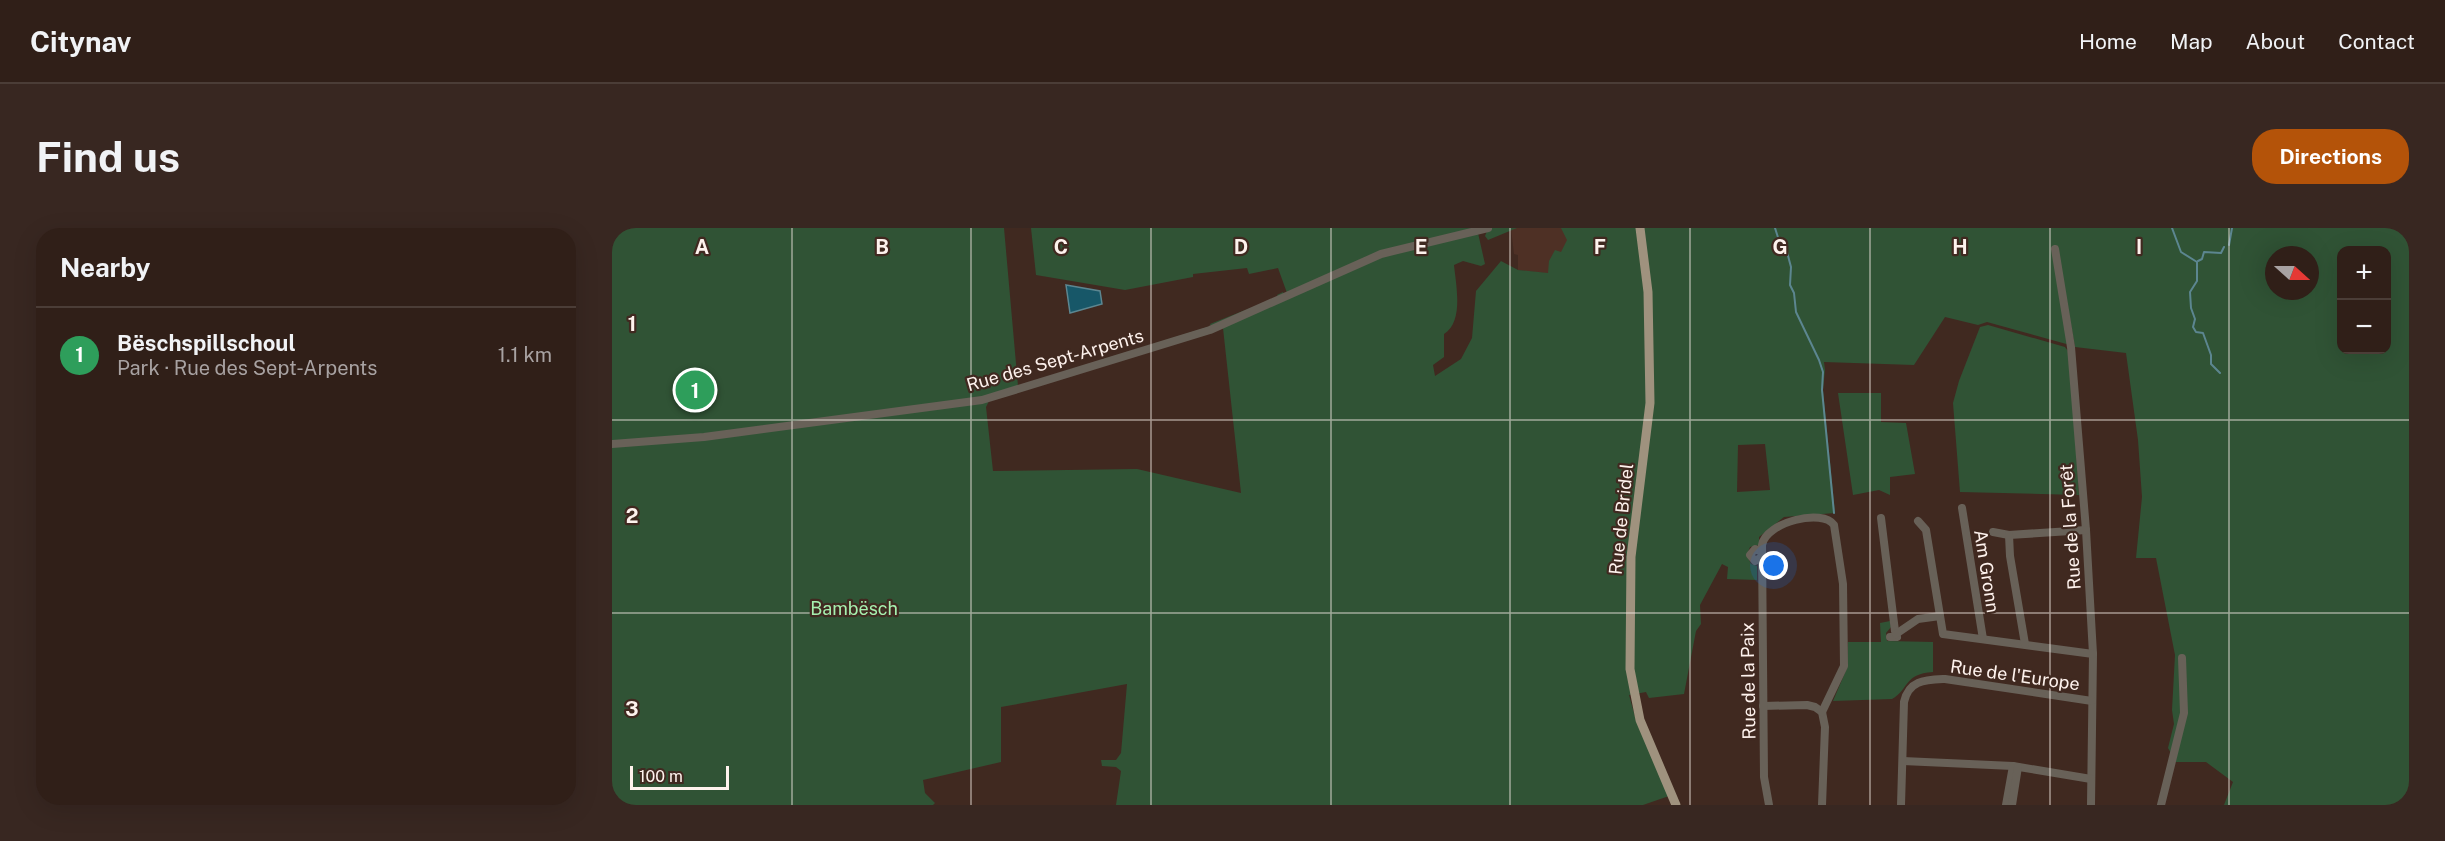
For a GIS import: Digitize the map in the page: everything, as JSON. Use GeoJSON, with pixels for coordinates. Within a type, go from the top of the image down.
{"type":"FeatureCollection","features":[{"type":"Feature","properties":{"kind":"main road","name":"Rue de Bridel"},"geometry":{"type":"LineString","coordinates":[[1640,228],[1648,292],[1650,403],[1630,557],[1630,669],[1640,720],[1676,805]]}},
{"type":"Feature","properties":{"kind":"street","name":"Rue des Sept-Arpents"},"geometry":{"type":"LineString","coordinates":[[612,444],[704,437],[982,400],[1210,330],[1382,254],[1488,228]]}},
{"type":"Feature","properties":{"kind":"street","name":"Rue de la Forêt"},"geometry":{"type":"LineString","coordinates":[[2055,249],[2071,347],[2086,530],[2093,654],[2091,805]]}},
{"type":"Feature","properties":{"kind":"street","name":"Am Gronn"},"geometry":{"type":"LineString","coordinates":[[1962,508],[1983,639]]}},
{"type":"Feature","properties":{"kind":"street","name":"Rue de la Paix"},"geometry":{"type":"LineString","coordinates":[[1769,805],[1764,777],[1763,539],[1785,522],[1826,518],[1834,525],[1843,584],[1844,666],[1822,712]]}},
{"type":"Feature","properties":{"kind":"street"},"geometry":{"type":"LineString","coordinates":[[1881,518],[1893,636],[1918,619],[1940,615]]}},
{"type":"Feature","properties":{"kind":"street","name":"Am Gronn"},"geometry":{"type":"LineString","coordinates":[[1918,521],[1926,530],[1943,634],[2093,654]]}},
{"type":"Feature","properties":{"kind":"street"},"geometry":{"type":"LineString","coordinates":[[1992,532],[2009,535],[2086,530]]}},
{"type":"Feature","properties":{"kind":"street"},"geometry":{"type":"LineString","coordinates":[[2009,535],[2010,556],[2025,644]]}},
{"type":"Feature","properties":{"kind":"street"},"geometry":{"type":"LineString","coordinates":[[2161,805],[2184,713],[2182,658]]}},
{"type":"Feature","properties":{"kind":"street","name":"Rue de l'Europe"},"geometry":{"type":"LineString","coordinates":[[1901,805],[1906,693],[1922,681],[1945,679],[2092,701]]}},
{"type":"Feature","properties":{"kind":"street"},"geometry":{"type":"LineString","coordinates":[[1763,706],[1807,705],[1822,712],[1825,727],[1822,805]]}},
{"type":"Feature","properties":{"kind":"street"},"geometry":{"type":"LineString","coordinates":[[1903,761],[2015,766],[2091,779]]}},
{"type":"Feature","properties":{"kind":"street"},"geometry":{"type":"LineString","coordinates":[[2006,805],[2015,766]]}},
{"type":"Feature","properties":{"kind":"street"},"geometry":{"type":"LineString","coordinates":[[2012,805],[2015,766]]}},
{"type":"Feature","properties":{"kind":"shaded area"},"geometry":{"type":"Polygon","coordinates":[[[1511,228],[1585,228],[1548,273],[1544,273],[1518,270],[1518,255],[1514,254],[1511,228]]]}},
{"type":"Feature","properties":{"kind":"green space","name":"Bambësch"},"geometry":{"type":"Polygon","coordinates":[[[612,228],[1004,228],[1018,386],[1211,326],[1210,324],[1278,297],[1277,295],[1283,292],[1287,293],[1278,268],[1249,274],[1247,268],[1193,274],[1193,277],[1125,290],[1036,275],[1031,228],[1517,228],[1488,240],[1485,236],[1487,231],[1478,233],[1485,264],[1481,266],[1463,261],[1454,265],[1457,292],[1456,312],[1454,321],[1444,334],[1444,357],[1433,365],[1435,376],[1461,359],[1472,338],[1476,291],[1501,261],[1518,270],[1548,273],[1549,261],[1555,250],[1561,252],[1567,240],[1561,228],[2409,228],[2409,805],[2224,805],[2233,782],[2206,762],[2176,762],[2168,748],[2174,724],[2172,710],[2175,655],[2156,558],[2136,558],[2142,497],[2138,440],[2126,353],[2075,347],[2058,253],[2070,345],[1987,322],[1978,325],[1945,317],[1914,365],[1824,362],[1823,390],[1835,513],[1784,517],[1759,537],[1759,545],[1750,547],[1747,555],[1751,564],[1757,566],[1757,580],[1727,579],[1728,567],[1722,564],[1700,605],[1701,624],[1696,631],[1684,694],[1649,698],[1646,692],[1629,695],[1636,720],[1669,796],[1643,805],[1116,805],[1121,771],[1116,767],[1102,766],[1101,760],[1116,760],[1121,753],[1127,684],[1001,707],[1001,762],[923,780],[925,793],[935,803],[933,805],[612,805],[612,228]],[[1223,328],[989,401],[986,407],[993,471],[1137,469],[1241,493],[1223,328]],[[1765,444],[1738,445],[1737,492],[1770,490],[1765,444]]]}},
{"type":"Feature","properties":{"kind":"green space"},"geometry":{"type":"Polygon","coordinates":[[[1988,325],[2065,347],[2070,354],[2079,495],[1960,492],[1953,403],[1980,327],[1988,325]]]}},
{"type":"Feature","properties":{"kind":"green space"},"geometry":{"type":"Polygon","coordinates":[[[1838,393],[1881,393],[1881,422],[1906,423],[1915,474],[1890,477],[1890,495],[1879,490],[1853,495],[1838,393]]]}},
{"type":"Feature","properties":{"kind":"green space"},"geometry":{"type":"Polygon","coordinates":[[[1890,621],[1891,627],[1886,633],[1887,641],[1933,642],[1933,672],[1923,673],[1911,679],[1892,699],[1833,701],[1847,668],[1848,642],[1881,642],[1880,623],[1890,621]]]}},
{"type":"Feature","properties":{"kind":"water"},"geometry":{"type":"Polygon","coordinates":[[[1066,285],[1100,291],[1102,304],[1070,313],[1066,285]]]}},
{"type":"Feature","properties":{"kind":"waterway"},"geometry":{"type":"LineString","coordinates":[[1775,228],[1782,250],[1787,252],[1791,267],[1790,285],[1794,293],[1796,312],[1823,372],[1822,390],[1834,513]]}},
{"type":"Feature","properties":{"kind":"waterway"},"geometry":{"type":"LineString","coordinates":[[2172,228],[2181,252],[2197,262],[2197,281],[2190,292],[2191,308],[2195,319],[2193,327],[2196,332],[2203,333],[2211,355],[2211,364],[2220,373]]}},
{"type":"Feature","properties":{"kind":"waterway"},"geometry":{"type":"LineString","coordinates":[[2229,245],[2232,228]]}},
{"type":"Feature","properties":{"kind":"waterway"},"geometry":{"type":"LineString","coordinates":[[2198,261],[2202,259],[2204,252],[2221,253],[2224,247]]}},
{"type":"Feature","properties":{"kind":"place","name":"Bëschspillschoul"},"geometry":{"type":"Point","coordinates":[695,390]}}]}
